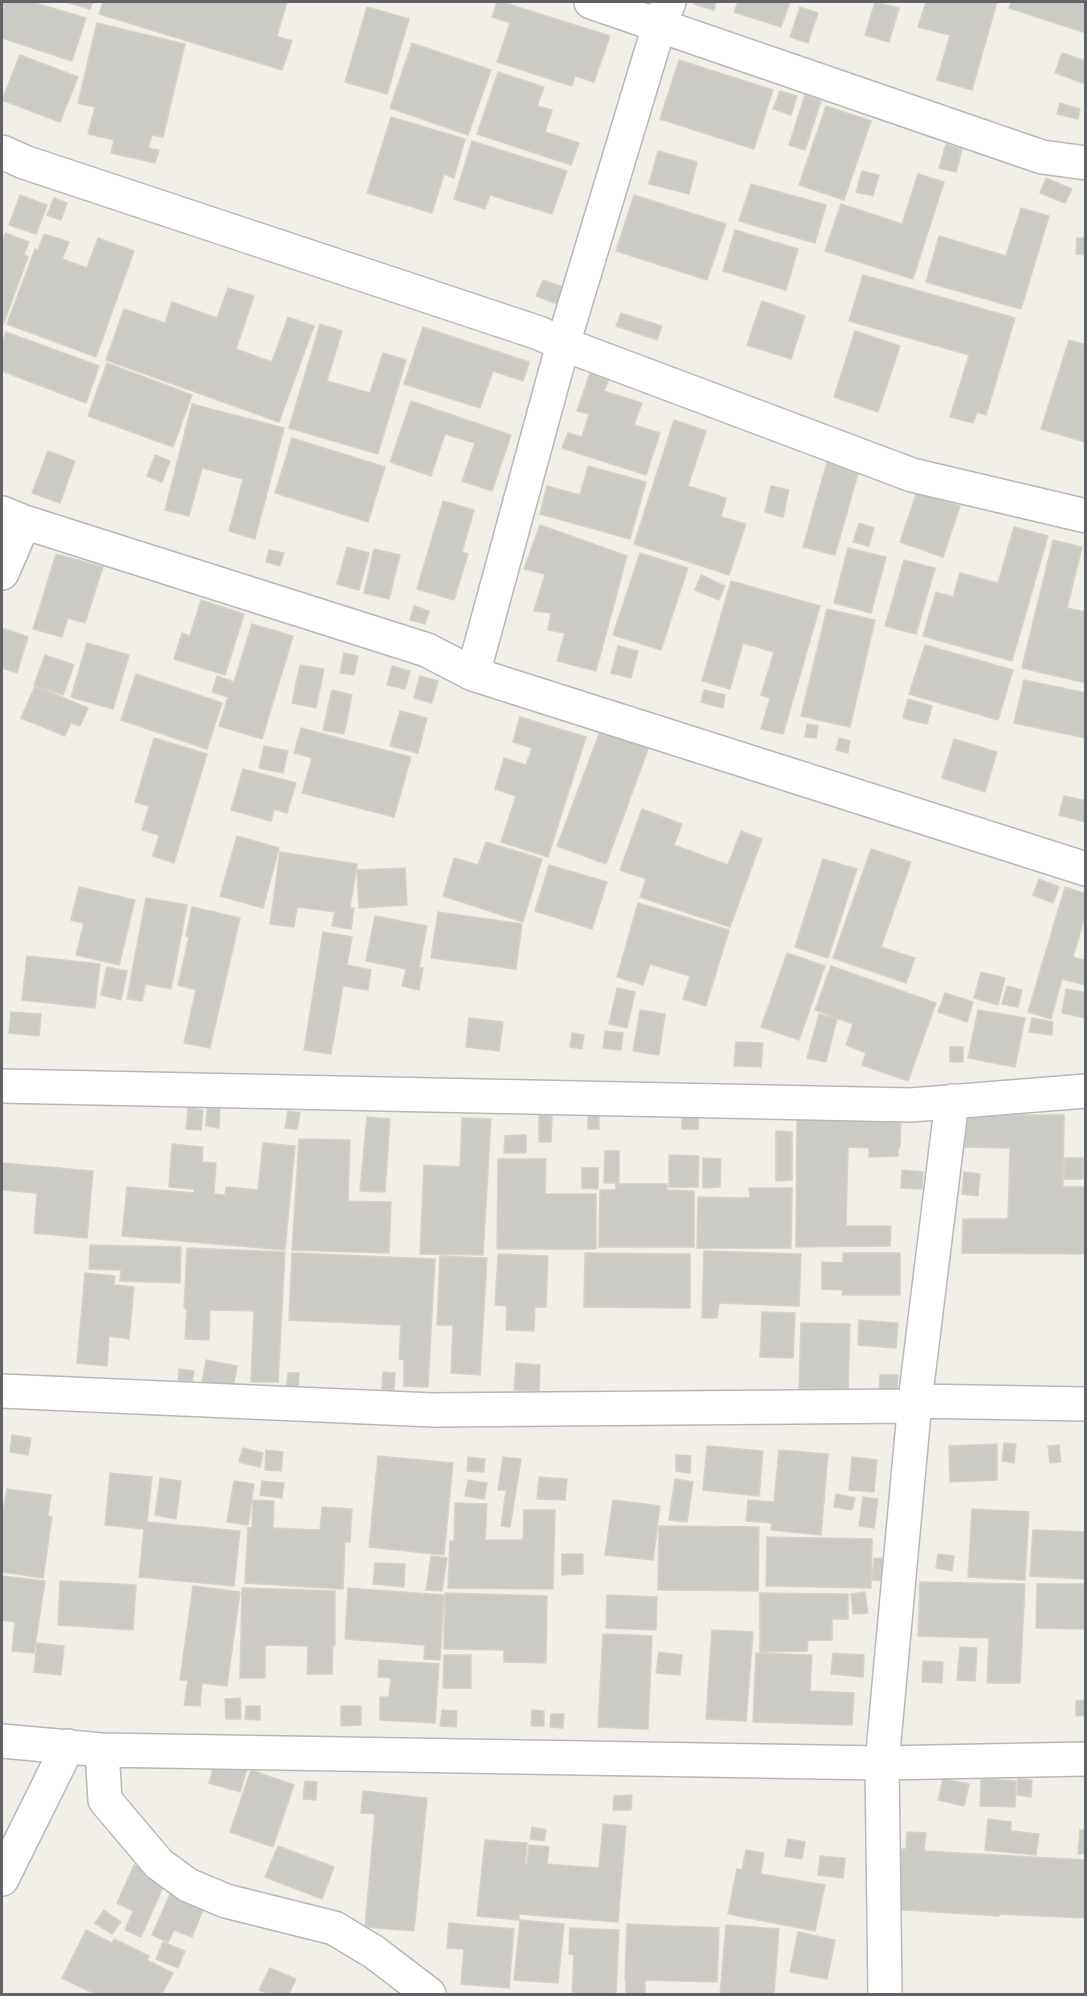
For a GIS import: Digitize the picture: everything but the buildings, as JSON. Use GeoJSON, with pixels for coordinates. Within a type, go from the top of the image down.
{"type":"FeatureCollection","features":[{"type":"Feature","properties":{"kind":"street"},"geometry":{"type":"LineString","coordinates":[[591,2],[664,14],[1042,157],[1086,163]]}},
{"type":"Feature","properties":{"kind":"street"},"geometry":{"type":"LineString","coordinates":[[473,674],[563,344],[664,14]]}},
{"type":"Feature","properties":{"kind":"street"},"geometry":{"type":"LineString","coordinates":[[2,152],[24,162],[528,329],[912,475],[1086,516]]}},
{"type":"Feature","properties":{"kind":"street"},"geometry":{"type":"LineString","coordinates":[[2,573],[13,518],[427,650],[473,674],[1086,869]]}},
{"type":"Feature","properties":{"kind":"street"},"geometry":{"type":"LineString","coordinates":[[2,1086],[911,1105],[1086,1091]]}},
{"type":"Feature","properties":{"kind":"street"},"geometry":{"type":"LineString","coordinates":[[885,1995],[882,1763],[915,1401],[952,1101]]}},
{"type":"Feature","properties":{"kind":"street"},"geometry":{"type":"LineString","coordinates":[[2,1391],[433,1410],[910,1406],[915,1401],[1086,1404]]}},
{"type":"Feature","properties":{"kind":"street"},"geometry":{"type":"LineString","coordinates":[[2,1741],[102,1750],[882,1763],[1086,1759]]}},
{"type":"Feature","properties":{"kind":"street"},"geometry":{"type":"LineString","coordinates":[[2,1879],[68,1746]]}},
{"type":"Feature","properties":{"kind":"street"},"geometry":{"type":"LineString","coordinates":[[102,1750],[105,1800],[159,1864],[188,1885],[226,1901],[334,1928],[374,1952],[429,1995]]}}]}
